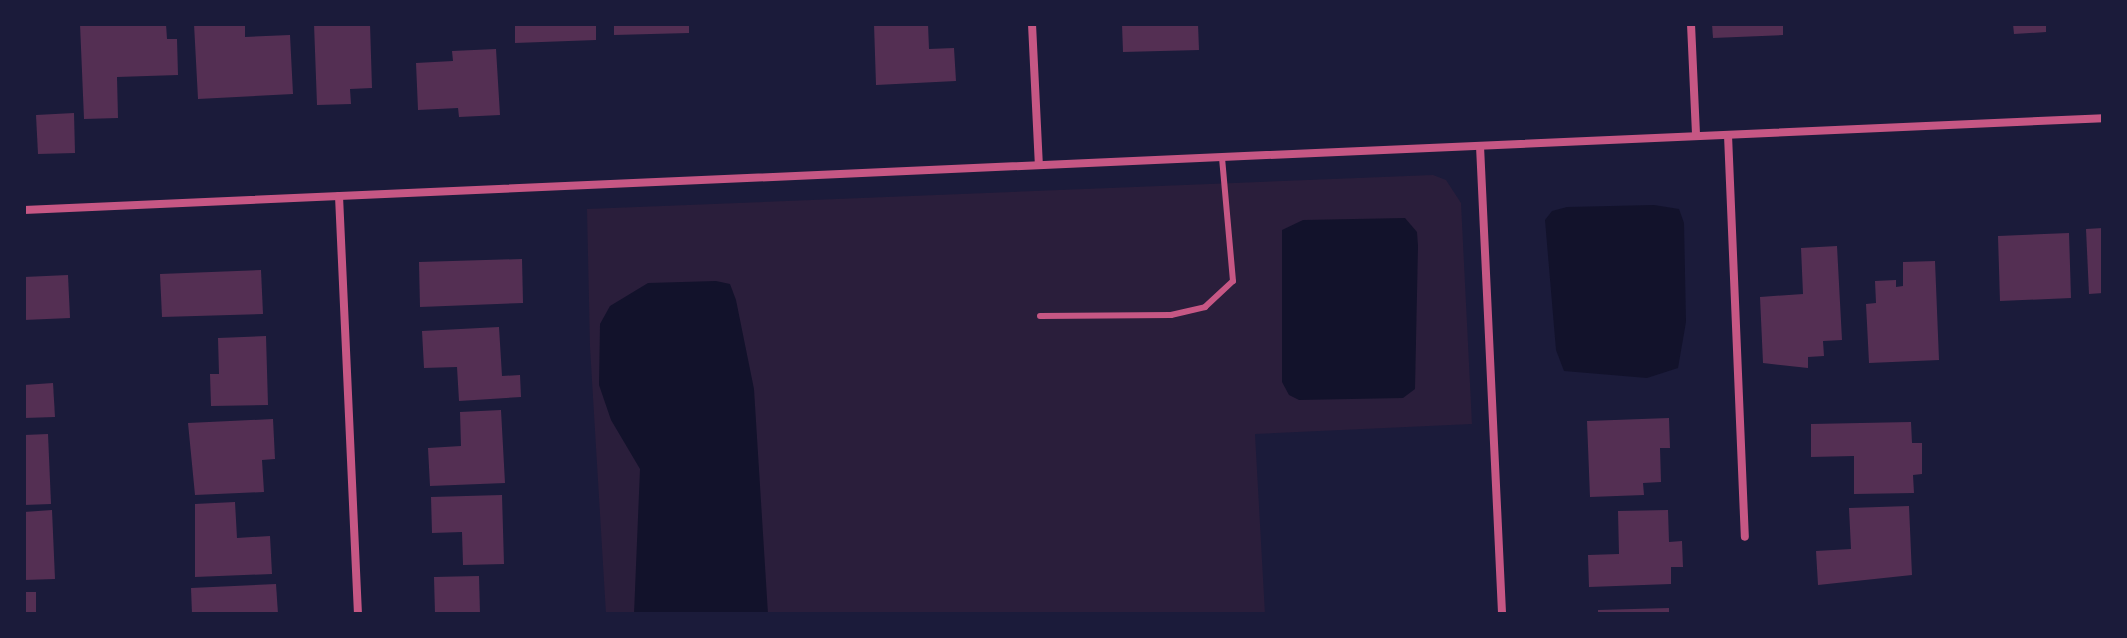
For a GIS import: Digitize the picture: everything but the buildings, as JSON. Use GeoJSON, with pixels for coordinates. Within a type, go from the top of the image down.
{"type":"FeatureCollection","features":[{"type":"Feature","properties":{"kind":"street"},"geometry":{"type":"LineString","coordinates":[[1032,24],[1039,165]]}},
{"type":"Feature","properties":{"kind":"street"},"geometry":{"type":"LineString","coordinates":[[1691,24],[1696,136]]}},
{"type":"Feature","properties":{"kind":"street"},"geometry":{"type":"LineString","coordinates":[[24,210],[2103,118]]}},
{"type":"Feature","properties":{"kind":"street"},"geometry":{"type":"LineString","coordinates":[[1728,135],[1745,537]]}},
{"type":"Feature","properties":{"kind":"street"},"geometry":{"type":"LineString","coordinates":[[1480,146],[1502,614]]}},
{"type":"Feature","properties":{"kind":"street"},"geometry":{"type":"LineString","coordinates":[[339,196],[358,614]]}},
{"type":"Feature","properties":{"kind":"lane"},"geometry":{"type":"LineString","coordinates":[[1040,316],[1171,315],[1205,307],[1233,281],[1222,157]]}},
{"type":"Feature","properties":{"kind":"shaded area"},"geometry":{"type":"Polygon","coordinates":[[[1433,175],[1446,180],[1461,203],[1472,424],[1255,434],[1265,614],[606,614],[590,347],[587,209],[1433,175]]]}},
{"type":"Feature","properties":{"kind":"shaded area"},"geometry":{"type":"Polygon","coordinates":[[[1654,205],[1679,209],[1684,223],[1686,322],[1678,368],[1647,378],[1564,371],[1556,350],[1545,220],[1552,211],[1567,207],[1654,205]]]}},
{"type":"Feature","properties":{"kind":"shaded area"},"geometry":{"type":"Polygon","coordinates":[[[1405,218],[1417,232],[1418,246],[1415,389],[1403,398],[1299,400],[1289,395],[1282,382],[1282,230],[1303,220],[1405,218]]]}},
{"type":"Feature","properties":{"kind":"shaded area"},"geometry":{"type":"Polygon","coordinates":[[[716,281],[730,284],[736,300],[754,389],[768,614],[634,614],[640,469],[611,420],[599,385],[600,324],[610,306],[648,283],[716,281]]]}}]}
